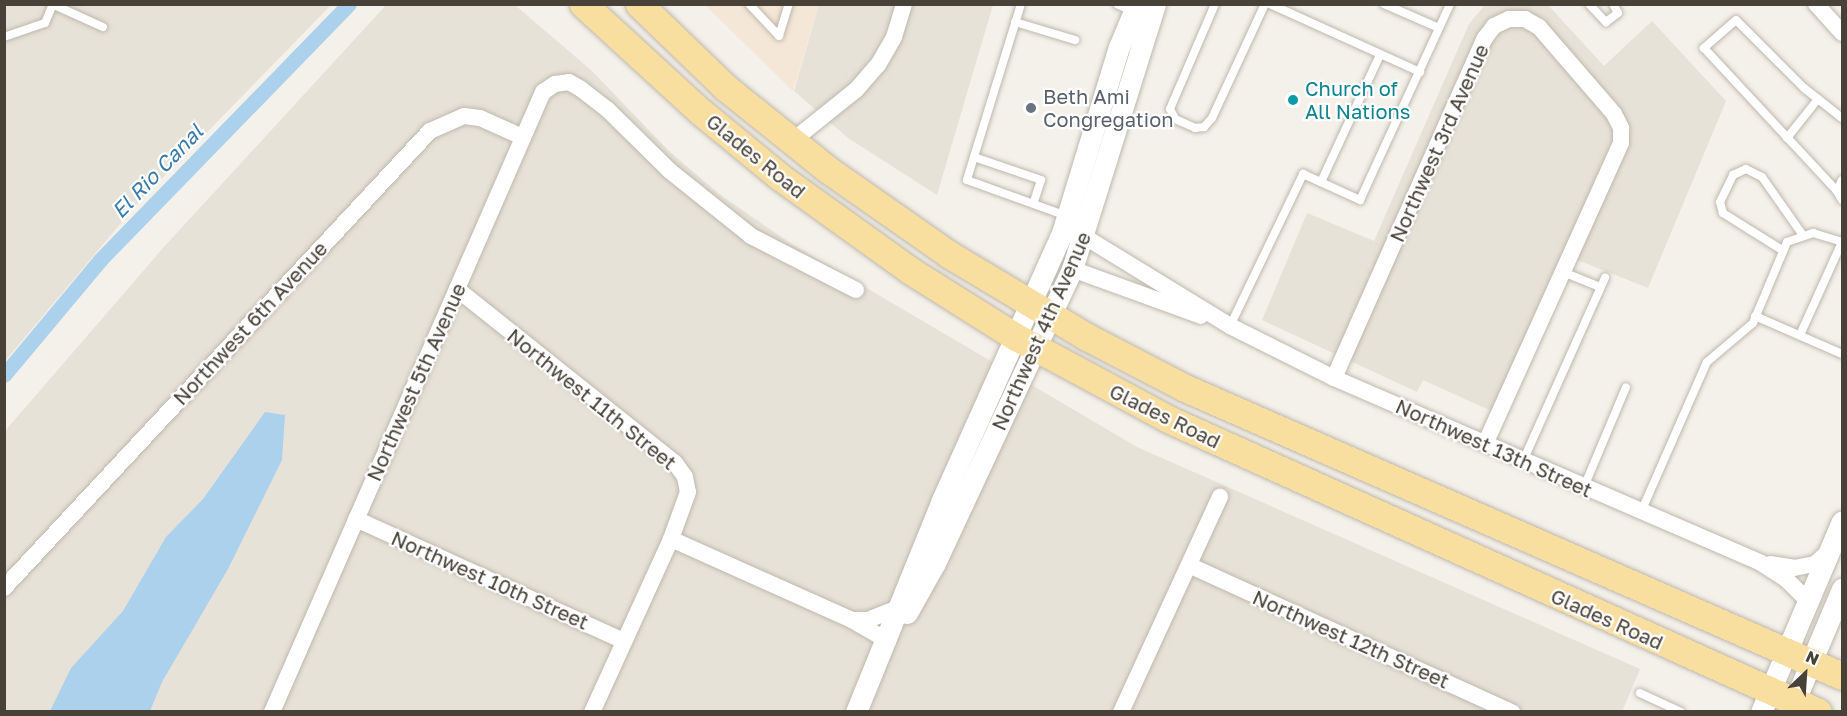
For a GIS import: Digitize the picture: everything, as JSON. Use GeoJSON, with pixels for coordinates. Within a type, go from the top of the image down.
{"type":"FeatureCollection","features":[{"type":"Feature","properties":{"kind":"main road","name":"Glades Road"},"geometry":{"type":"LineString","coordinates":[[583,4],[701,112],[788,183],[911,271],[1025,342],[1168,419],[1765,701],[1801,708]]}},
{"type":"Feature","properties":{"kind":"main road","name":"Glades Road"},"geometry":{"type":"LineString","coordinates":[[639,4],[726,88],[791,142],[913,231],[1042,308],[1185,388],[1842,676]]}},
{"type":"Feature","properties":{"kind":"street"},"geometry":{"type":"LineString","coordinates":[[791,142],[856,90],[878,65],[894,36],[904,4]]}},
{"type":"Feature","properties":{"kind":"street"},"geometry":{"type":"LineString","coordinates":[[1816,4],[1842,33]]}},
{"type":"Feature","properties":{"kind":"street","name":"Northwest 4th Avenue"},"geometry":{"type":"LineString","coordinates":[[1042,308],[1067,216],[1139,9]]}},
{"type":"Feature","properties":{"kind":"street","name":"Northwest 4th Avenue"},"geometry":{"type":"LineString","coordinates":[[888,640],[897,608],[1025,342],[1042,308],[1072,269],[1084,237],[1139,9]]}},
{"type":"Feature","properties":{"kind":"street","name":"Northwest 3rd Avenue"},"geometry":{"type":"LineString","coordinates":[[1334,378],[1485,38],[1494,26],[1509,19],[1525,19],[1539,27],[1621,128],[1621,143],[1485,444]]}},
{"type":"Feature","properties":{"kind":"street","name":"Northwest 5th Avenue"},"geometry":{"type":"LineString","coordinates":[[279,709],[356,519],[457,289],[520,136],[543,93],[555,84],[569,82],[581,89],[679,179],[751,236],[856,290]]}},
{"type":"Feature","properties":{"kind":"street","name":"Northwest 6th Avenue"},"geometry":{"type":"LineString","coordinates":[[4,588],[430,131],[464,116],[480,118],[520,136]]}},
{"type":"Feature","properties":{"kind":"street","name":"Northwest 13th Street"},"geometry":{"type":"LineString","coordinates":[[1084,237],[1230,326],[1334,378],[1583,488],[1761,562],[1786,579],[1808,601]]}},
{"type":"Feature","properties":{"kind":"street","name":"Northwest 13th Street"},"geometry":{"type":"LineString","coordinates":[[1072,269],[1230,326]]}},
{"type":"Feature","properties":{"kind":"street","name":"Northwest 11th Street"},"geometry":{"type":"LineString","coordinates":[[457,289],[675,463],[685,477],[688,492],[671,539],[591,711]]}},
{"type":"Feature","properties":{"kind":"street","name":"Northwest 4th Avenue"},"geometry":{"type":"LineString","coordinates":[[856,711],[888,640],[935,563],[1025,342]]}},
{"type":"Feature","properties":{"kind":"street"},"geometry":{"type":"LineString","coordinates":[[1121,711],[1191,566],[1220,497]]}},
{"type":"Feature","properties":{"kind":"street","name":"Northwest 10th Street"},"geometry":{"type":"LineString","coordinates":[[356,519],[624,640]]}},
{"type":"Feature","properties":{"kind":"street"},"geometry":{"type":"LineString","coordinates":[[1765,701],[1842,521]]}},
{"type":"Feature","properties":{"kind":"street"},"geometry":{"type":"LineString","coordinates":[[671,539],[852,620],[888,640]]}},
{"type":"Feature","properties":{"kind":"street","name":"Northwest 13th Street"},"geometry":{"type":"LineString","coordinates":[[1761,562],[1804,567],[1815,564],[1830,551]]}},
{"type":"Feature","properties":{"kind":"street","name":"Northwest 12th Street"},"geometry":{"type":"LineString","coordinates":[[1191,566],[1512,711]]}},
{"type":"Feature","properties":{"kind":"street"},"geometry":{"type":"LineString","coordinates":[[1801,708],[1811,663],[1836,618],[1842,589]]}},
{"type":"Feature","properties":{"kind":"street"},"geometry":{"type":"LineString","coordinates":[[852,620],[868,620],[897,608]]}},
{"type":"Feature","properties":{"kind":"lane"},"geometry":{"type":"LineString","coordinates":[[749,4],[778,36],[789,4]]}},
{"type":"Feature","properties":{"kind":"lane"},"geometry":{"type":"LineString","coordinates":[[1021,4],[967,180],[1067,216]]}},
{"type":"Feature","properties":{"kind":"lane"},"geometry":{"type":"LineString","coordinates":[[1215,4],[1170,108],[1175,119],[1195,128],[1204,127],[1212,118],[1265,4]]}},
{"type":"Feature","properties":{"kind":"lane"},"geometry":{"type":"LineString","coordinates":[[1270,4],[1420,72]]}},
{"type":"Feature","properties":{"kind":"lane"},"geometry":{"type":"LineString","coordinates":[[1384,4],[1439,28]]}},
{"type":"Feature","properties":{"kind":"lane"},"geometry":{"type":"LineString","coordinates":[[1230,326],[1303,174],[1360,200],[1450,4]]}},
{"type":"Feature","properties":{"kind":"lane"},"geometry":{"type":"LineString","coordinates":[[1590,4],[1606,22],[1618,13],[1613,4]]}},
{"type":"Feature","properties":{"kind":"lane"},"geometry":{"type":"LineString","coordinates":[[4,36],[45,23],[53,5],[103,27]]}},
{"type":"Feature","properties":{"kind":"lane"},"geometry":{"type":"LineString","coordinates":[[1842,118],[1818,99],[1736,20],[1704,48],[1837,191],[1842,200]]}},
{"type":"Feature","properties":{"kind":"lane"},"geometry":{"type":"LineString","coordinates":[[1015,22],[1075,40]]}},
{"type":"Feature","properties":{"kind":"lane"},"geometry":{"type":"LineString","coordinates":[[1322,182],[1380,55]]}},
{"type":"Feature","properties":{"kind":"lane"},"geometry":{"type":"LineString","coordinates":[[1788,138],[1818,99]]}},
{"type":"Feature","properties":{"kind":"lane"},"geometry":{"type":"LineString","coordinates":[[974,157],[1041,180],[1034,204]]}},
{"type":"Feature","properties":{"kind":"lane"},"geometry":{"type":"LineString","coordinates":[[1782,250],[1723,213],[1720,202],[1733,175],[1746,169],[1762,177],[1802,234]]}},
{"type":"Feature","properties":{"kind":"lane"},"geometry":{"type":"LineString","coordinates":[[1837,191],[1842,180]]}},
{"type":"Feature","properties":{"kind":"lane"},"geometry":{"type":"LineString","coordinates":[[1641,512],[1707,362],[1747,330],[1782,250],[1802,234],[1813,233],[1842,242],[1800,335]]}},
{"type":"Feature","properties":{"kind":"lane"},"geometry":{"type":"LineString","coordinates":[[1563,272],[1600,287]]}},
{"type":"Feature","properties":{"kind":"lane"},"geometry":{"type":"LineString","coordinates":[[1523,461],[1605,278]]}},
{"type":"Feature","properties":{"kind":"lane"},"geometry":{"type":"LineString","coordinates":[[1755,315],[1842,354]]}},
{"type":"Feature","properties":{"kind":"lane"},"geometry":{"type":"LineString","coordinates":[[1583,488],[1626,387]]}},
{"type":"Feature","properties":{"kind":"lane"},"geometry":{"type":"LineString","coordinates":[[1640,693],[1681,711]]}},
{"type":"Feature","properties":{"kind":"shaded area"},"geometry":{"type":"Polygon","coordinates":[[[387,4],[515,5],[591,70],[669,151],[719,194],[790,243],[1137,447],[1640,669],[1622,712],[5,712],[5,431],[163,248],[387,4]]]}},
{"type":"Feature","properties":{"kind":"shaded area"},"geometry":{"type":"Polygon","coordinates":[[[5,5],[331,5],[137,204],[5,361],[5,5]]]}},
{"type":"Feature","properties":{"kind":"shaded area"},"geometry":{"type":"Polygon","coordinates":[[[705,5],[819,5],[793,91],[705,5]]]}},
{"type":"Feature","properties":{"kind":"shaded area"},"geometry":{"type":"Polygon","coordinates":[[[819,5],[993,5],[937,195],[848,138],[794,91],[819,5]]]}},
{"type":"Feature","properties":{"kind":"shaded area"},"geometry":{"type":"Polygon","coordinates":[[[1485,5],[1548,5],[1604,66],[1652,21],[1726,101],[1648,288],[1570,257],[1498,414],[1423,380],[1417,392],[1262,320],[1307,213],[1374,241],[1469,24],[1485,5]]]}},
{"type":"Feature","properties":{"kind":"water"},"geometry":{"type":"Polygon","coordinates":[[[265,412],[285,415],[282,460],[228,569],[162,682],[150,711],[50,711],[71,668],[123,611],[166,537],[203,499],[265,412]]]}},
{"type":"Feature","properties":{"kind":"waterway","name":"El Rio Canal"},"geometry":{"type":"LineString","coordinates":[[4,375],[100,260],[349,4]]}},
{"type":"Feature","properties":{"kind":"place","name":"Church of All Nations"},"geometry":{"type":"Point","coordinates":[1293,100]}},
{"type":"Feature","properties":{"kind":"place","name":"Beth Ami Congregation"},"geometry":{"type":"Point","coordinates":[1031,108]}}]}
